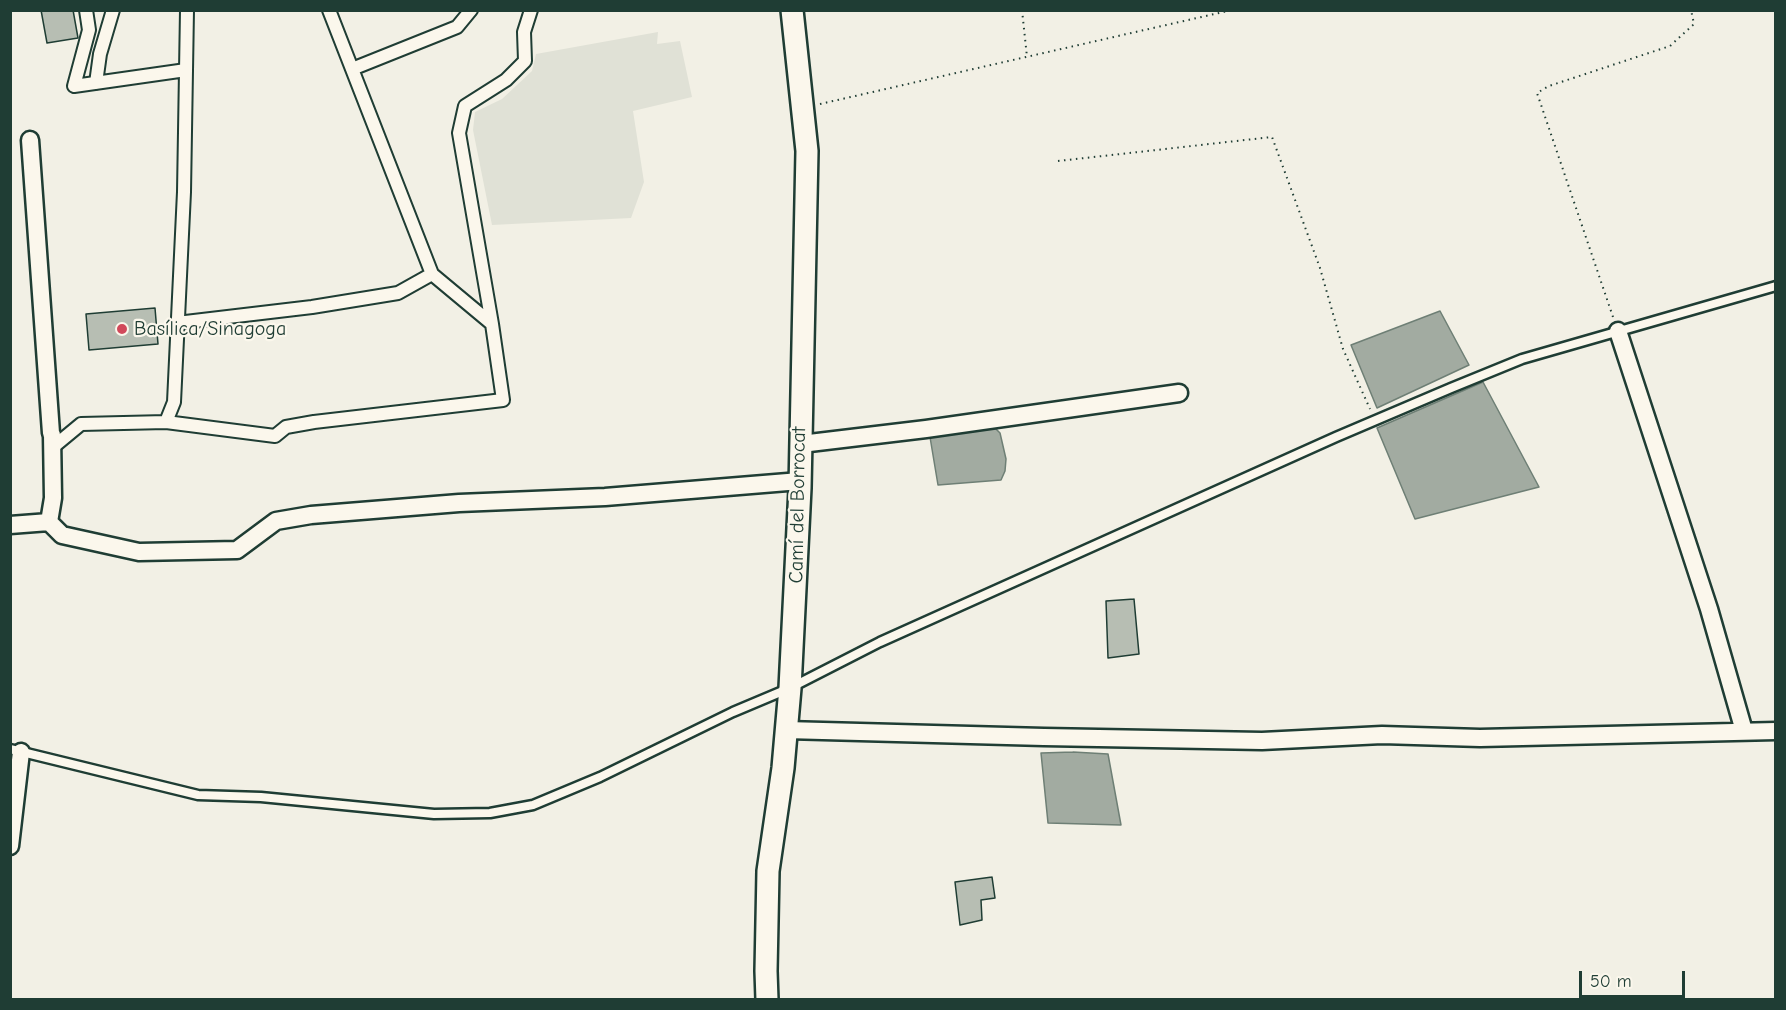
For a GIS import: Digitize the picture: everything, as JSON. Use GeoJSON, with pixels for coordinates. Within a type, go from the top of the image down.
{"type":"FeatureCollection","features":[{"type":"Feature","properties":{"kind":"street"},"geometry":{"type":"LineString","coordinates":[[86,10],[89,30],[74,86],[186,70]]}},
{"type":"Feature","properties":{"kind":"street"},"geometry":{"type":"LineString","coordinates":[[96,83],[100,54],[113,10]]}},
{"type":"Feature","properties":{"kind":"street"},"geometry":{"type":"LineString","coordinates":[[166,422],[174,402],[184,192],[187,10]]}},
{"type":"Feature","properties":{"kind":"street"},"geometry":{"type":"LineString","coordinates":[[329,10],[432,274],[492,324]]}},
{"type":"Feature","properties":{"kind":"street"},"geometry":{"type":"LineString","coordinates":[[352,69],[458,27],[471,10]]}},
{"type":"Feature","properties":{"kind":"street"},"geometry":{"type":"LineString","coordinates":[[52,439],[81,424],[166,422],[275,436],[286,427],[314,422],[503,400],[459,133],[465,106],[506,80],[525,61],[524,32],[531,10]]}},
{"type":"Feature","properties":{"kind":"street","name":"Camí del Borrocat"},"geometry":{"type":"LineString","coordinates":[[767,999],[768,871],[783,768],[790,688],[801,444],[807,151],[792,10]]}},
{"type":"Feature","properties":{"kind":"street"},"geometry":{"type":"LineString","coordinates":[[30,140],[52,439],[53,498],[49,522]]}},
{"type":"Feature","properties":{"kind":"street"},"geometry":{"type":"LineString","coordinates":[[177,323],[312,308],[398,293],[432,274]]}},
{"type":"Feature","properties":{"kind":"street"},"geometry":{"type":"LineString","coordinates":[[1618,331],[1709,609],[1744,731]]}},
{"type":"Feature","properties":{"kind":"street"},"geometry":{"type":"LineString","coordinates":[[801,444],[926,429],[1179,393]]}},
{"type":"Feature","properties":{"kind":"street"},"geometry":{"type":"LineString","coordinates":[[10,525],[49,522],[62,535],[139,552],[237,550],[276,521],[312,515],[459,503],[605,496],[800,482]]}},
{"type":"Feature","properties":{"kind":"street"},"geometry":{"type":"LineString","coordinates":[[786,730],[1044,738],[1262,741],[1382,735],[1480,738],[1776,731]]}},
{"type":"Feature","properties":{"kind":"street"},"geometry":{"type":"LineString","coordinates":[[10,846],[16,750]]}},
{"type":"Feature","properties":{"kind":"lane"},"geometry":{"type":"LineString","coordinates":[[16,750],[198,795],[261,797],[434,814],[490,813],[533,805],[600,777],[733,711],[790,688],[880,642],[1375,420],[1522,359],[1776,286]]}},
{"type":"Feature","properties":{"kind":"path"},"geometry":{"type":"LineString","coordinates":[[1022,10],[1027,57]]}},
{"type":"Feature","properties":{"kind":"path"},"geometry":{"type":"LineString","coordinates":[[803,108],[1232,10]]}},
{"type":"Feature","properties":{"kind":"path"},"geometry":{"type":"LineString","coordinates":[[1618,331],[1536,93],[1549,86],[1670,46],[1694,24],[1691,10]]}},
{"type":"Feature","properties":{"kind":"path"},"geometry":{"type":"LineString","coordinates":[[1058,161],[1272,137],[1320,268],[1343,349],[1375,420]]}},
{"type":"Feature","properties":{"kind":"shaded area"},"geometry":{"type":"Polygon","coordinates":[[[658,32],[657,44],[680,41],[692,97],[633,111],[644,182],[631,218],[492,225],[473,130],[475,112],[502,99],[532,71],[536,54],[658,32]]]}},
{"type":"Feature","properties":{"kind":"shaded area"},"geometry":{"type":"Polygon","coordinates":[[[1440,311],[1469,365],[1377,408],[1351,345],[1440,311]]]}},
{"type":"Feature","properties":{"kind":"shaded area"},"geometry":{"type":"Polygon","coordinates":[[[1483,382],[1539,487],[1415,519],[1377,428],[1483,382]]]}},
{"type":"Feature","properties":{"kind":"shaded area"},"geometry":{"type":"Polygon","coordinates":[[[995,428],[1000,433],[1006,459],[1005,471],[1001,480],[938,485],[930,437],[973,429],[995,428]]]}},
{"type":"Feature","properties":{"kind":"shaded area"},"geometry":{"type":"Polygon","coordinates":[[[1041,753],[1108,754],[1121,825],[1048,823],[1041,753]]]}},
{"type":"Feature","properties":{"kind":"building"},"geometry":{"type":"Polygon","coordinates":[[[41,10],[73,10],[78,38],[47,43],[41,10]]]}},
{"type":"Feature","properties":{"kind":"building","name":"Basílica/Sinagoga"},"geometry":{"type":"Polygon","coordinates":[[[155,308],[158,344],[89,350],[86,314],[155,308]]]}},
{"type":"Feature","properties":{"kind":"building"},"geometry":{"type":"Polygon","coordinates":[[[1134,599],[1139,654],[1108,658],[1106,601],[1134,599]]]}},
{"type":"Feature","properties":{"kind":"building"},"geometry":{"type":"Polygon","coordinates":[[[992,877],[995,898],[981,900],[982,920],[960,925],[955,882],[992,877]]]}},
{"type":"Feature","properties":{"kind":"place","name":"Basílica/Sinagoga"},"geometry":{"type":"Point","coordinates":[122,329]}}]}
